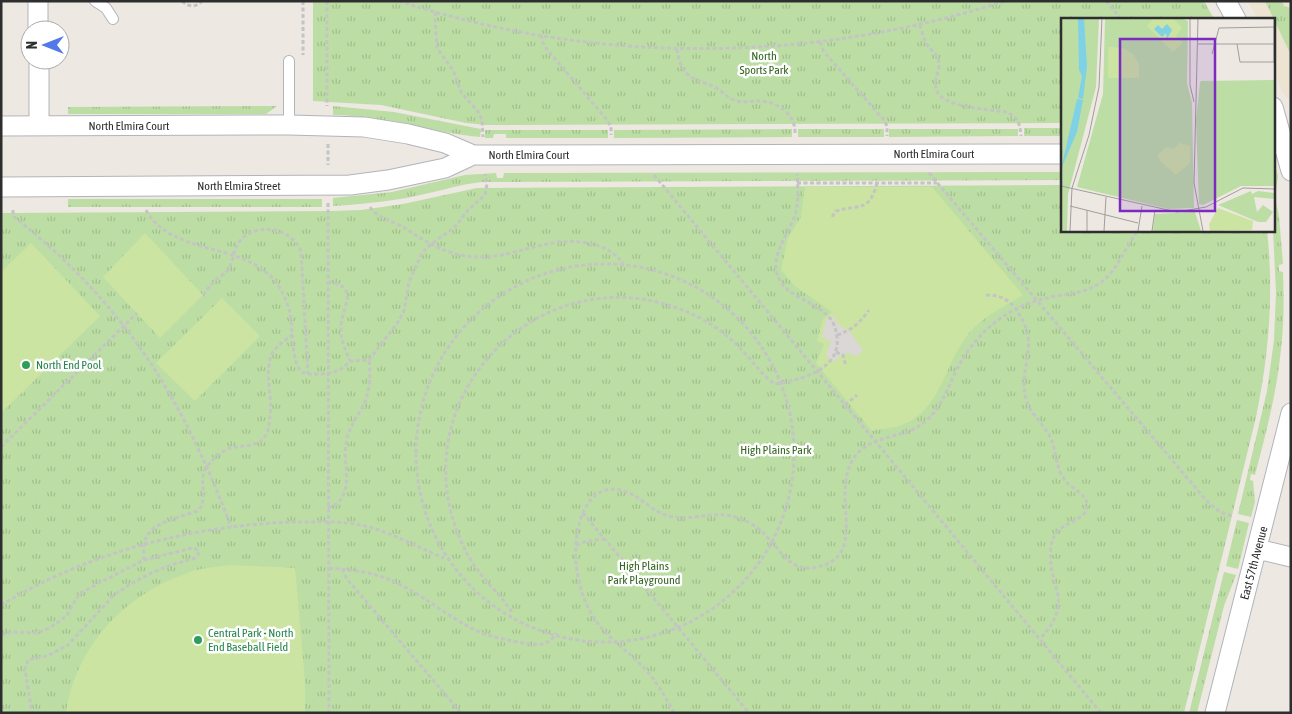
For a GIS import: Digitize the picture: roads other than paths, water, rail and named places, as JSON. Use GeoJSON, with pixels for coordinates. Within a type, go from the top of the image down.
{"type":"FeatureCollection","features":[{"type":"Feature","properties":{"kind":"street"},"geometry":{"type":"LineString","coordinates":[[38,1],[38,20]]}},
{"type":"Feature","properties":{"kind":"street"},"geometry":{"type":"LineString","coordinates":[[1226,1],[1235,18]]}},
{"type":"Feature","properties":{"kind":"street"},"geometry":{"type":"LineString","coordinates":[[38,70],[39,126]]}},
{"type":"Feature","properties":{"kind":"street"},"geometry":{"type":"LineString","coordinates":[[1279,117],[1291,171]]}},
{"type":"Feature","properties":{"kind":"street","name":"North Elmira Court"},"geometry":{"type":"LineString","coordinates":[[1,126],[345,126],[384,130],[445,143],[473,155],[1061,154]]}},
{"type":"Feature","properties":{"kind":"street","name":"North Elmira Street"},"geometry":{"type":"LineString","coordinates":[[1,187],[350,185],[388,180],[445,168],[473,155]]}},
{"type":"Feature","properties":{"kind":"street","name":"East 57th Avenue"},"geometry":{"type":"LineString","coordinates":[[1215,713],[1257,549],[1287,450],[1291,413]]}},
{"type":"Feature","properties":{"kind":"street"},"geometry":{"type":"LineString","coordinates":[[1257,549],[1291,557]]}},
{"type":"Feature","properties":{"kind":"lane"},"geometry":{"type":"LineString","coordinates":[[95,1],[106,8],[113,20]]}},
{"type":"Feature","properties":{"kind":"lane"},"geometry":{"type":"LineString","coordinates":[[289,61],[289,125]]}},
{"type":"Feature","properties":{"kind":"place","name":"North End Pool"},"geometry":{"type":"Point","coordinates":[26,365]}},
{"type":"Feature","properties":{"kind":"place","name":"Central Park - North End Baseball Field"},"geometry":{"type":"Point","coordinates":[198,640]}},
{"type":"Feature","properties":{"kind":"park label","name":"North Sports Park"},"geometry":{"type":"Point","coordinates":[764,63]}},
{"type":"Feature","properties":{"kind":"park label","name":"High Plains Park"},"geometry":{"type":"Point","coordinates":[776,450]}},
{"type":"Feature","properties":{"kind":"park label","name":"High Plains Park Playground"},"geometry":{"type":"Point","coordinates":[644,573]}}]}
